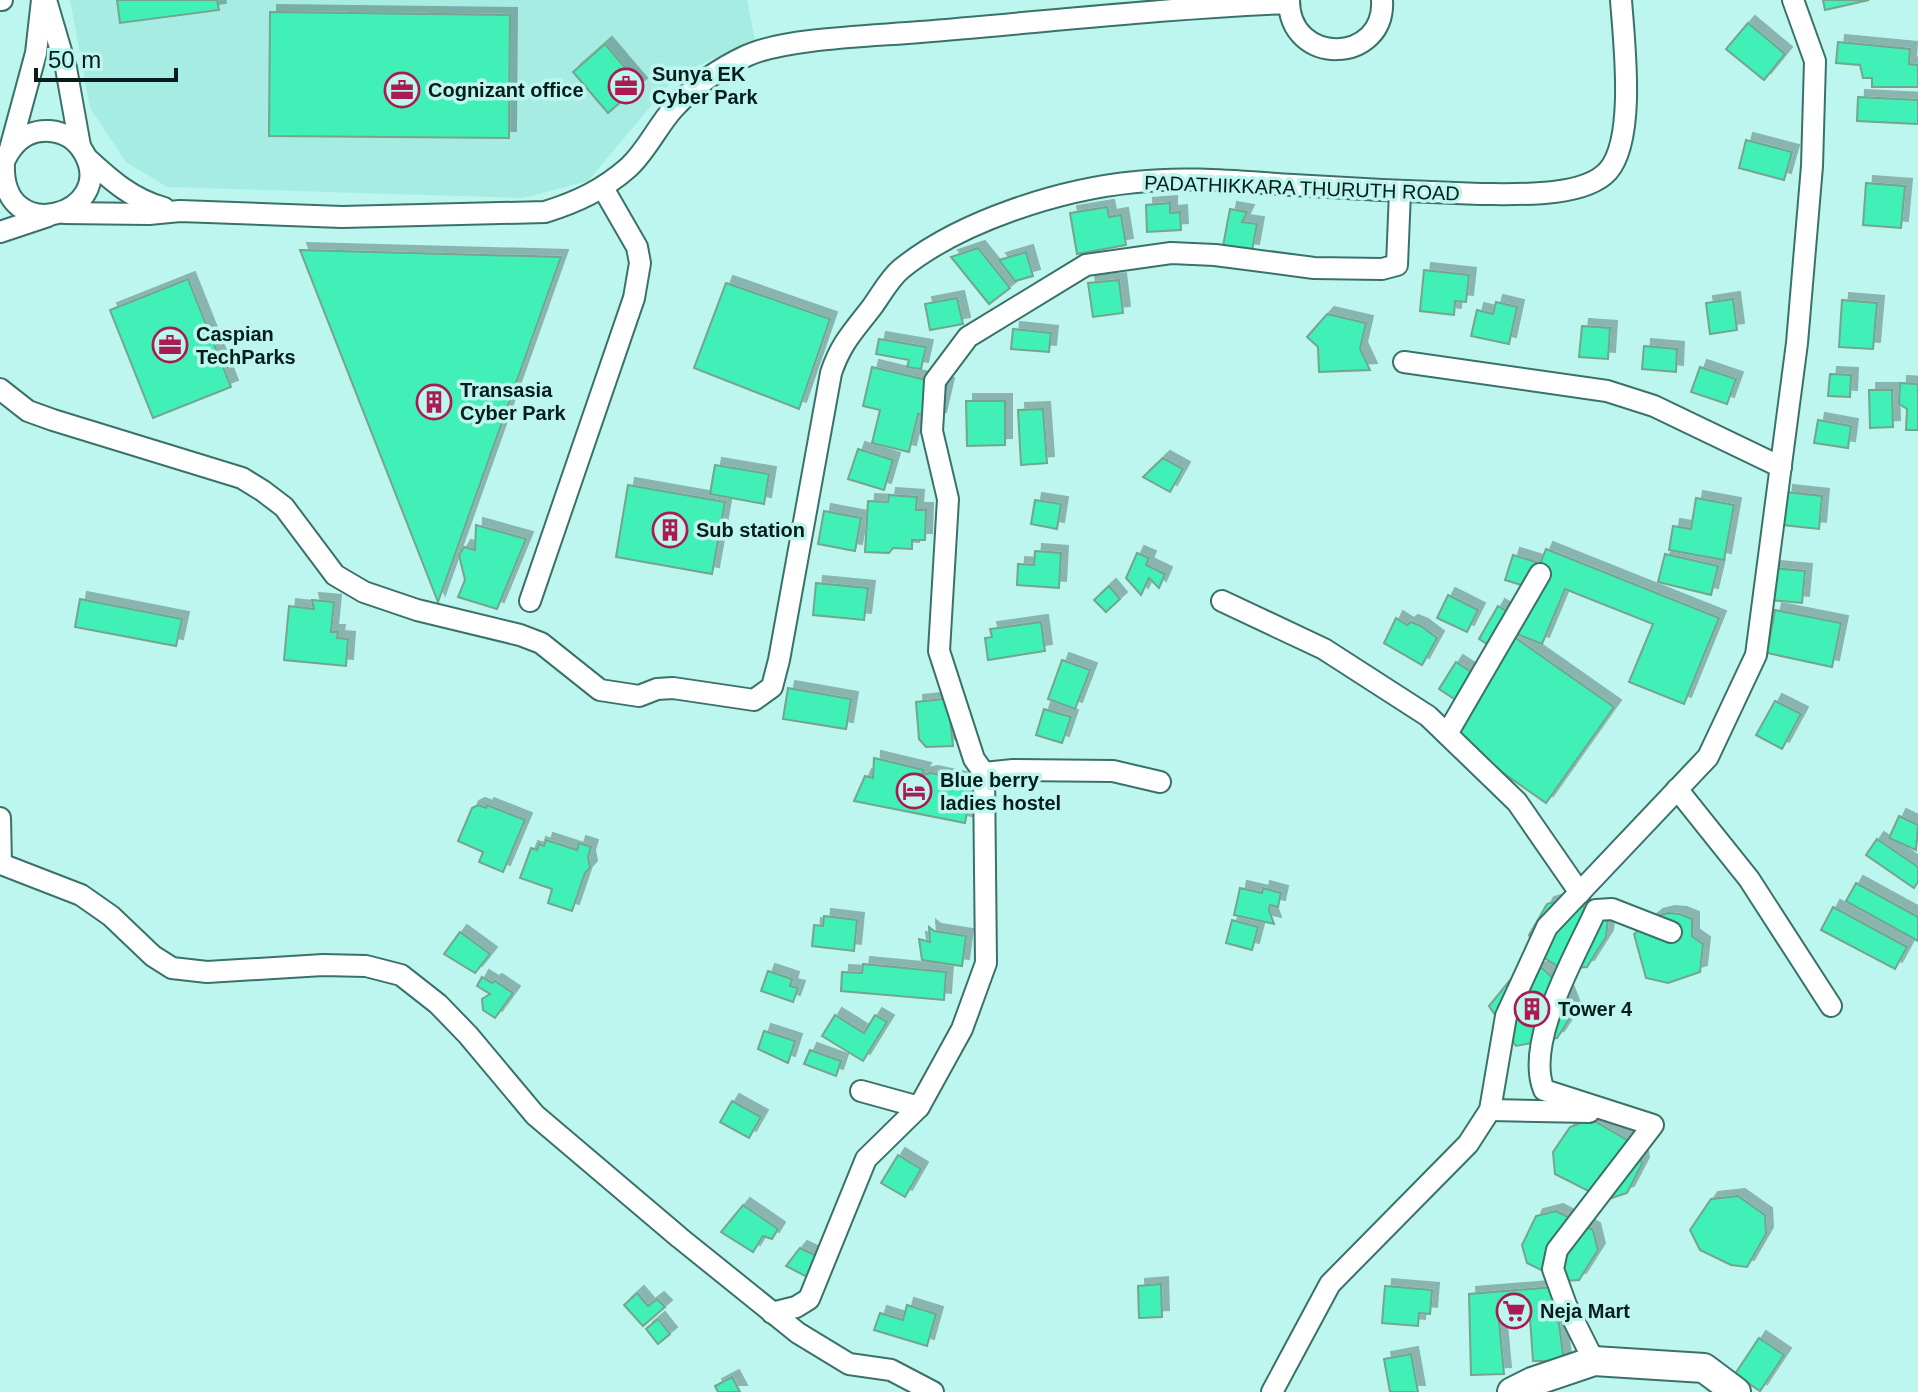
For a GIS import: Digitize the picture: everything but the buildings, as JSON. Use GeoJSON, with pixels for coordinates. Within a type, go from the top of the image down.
{"type":"FeatureCollection","features":[{"type":"Feature","properties":{"kind":"main road"},"geometry":{"type":"LineString","coordinates":[[1512,1392],[1594,1361],[1704,1368],[1736,1392]]}},
{"type":"Feature","properties":{"kind":"street"},"geometry":{"type":"LineString","coordinates":[[0,232],[56,215],[77,204],[86,191],[90,175],[66,68],[44,0]]}},
{"type":"Feature","properties":{"kind":"street"},"geometry":{"type":"LineString","coordinates":[[44,0],[36,53],[5,160],[3,179],[8,194],[19,206],[33,214],[56,215],[180,211],[342,217],[545,212],[576,202],[603,188],[632,164],[673,109],[713,73],[751,54],[792,45],[1289,1],[1292,21],[1302,36],[1317,47],[1335,50],[1353,47],[1368,37],[1379,22],[1382,0]]}},
{"type":"Feature","properties":{"kind":"street","name":"PADATHIKKARA THURUTH ROAD"},"geometry":{"type":"LineString","coordinates":[[0,389],[28,411],[40,416],[242,478],[284,507],[335,575],[364,592],[417,610],[541,643],[600,690],[639,696],[657,689],[673,688],[754,700],[772,687],[779,660],[831,373],[840,347],[898,271],[935,245],[999,214],[1062,196],[1136,182],[1253,182],[1400,192],[1518,194],[1577,188],[1597,181],[1614,161],[1626,129],[1621,0]]}},
{"type":"Feature","properties":{"kind":"street"},"geometry":{"type":"LineString","coordinates":[[1272,1392],[1330,1284],[1468,1144],[1490,1110],[1506,1016],[1547,927],[1708,757],[1756,655],[1797,343],[1812,166],[1815,61],[1793,0]]}},
{"type":"Feature","properties":{"kind":"street"},"geometry":{"type":"LineString","coordinates":[[5,160],[22,137],[44,131],[68,136],[126,192],[141,201],[180,211]]}},
{"type":"Feature","properties":{"kind":"street"},"geometry":{"type":"LineString","coordinates":[[530,601],[634,298],[640,263],[637,247],[603,188]]}},
{"type":"Feature","properties":{"kind":"street"},"geometry":{"type":"LineString","coordinates":[[772,1313],[796,1307],[809,1299],[866,1159],[919,1107],[962,1029],[986,963],[984,773],[974,759],[939,651],[948,499],[932,431],[935,381],[968,337],[1086,265],[1171,253],[1215,255],[1314,268],[1382,269],[1397,265],[1400,192]]}},
{"type":"Feature","properties":{"kind":"street"},"geometry":{"type":"LineString","coordinates":[[1404,362],[1607,391],[1654,406],[1781,467]]}},
{"type":"Feature","properties":{"kind":"street"},"geometry":{"type":"LineString","coordinates":[[1447,734],[1540,574]]}},
{"type":"Feature","properties":{"kind":"street"},"geometry":{"type":"LineString","coordinates":[[1222,601],[1324,649],[1428,716],[1517,802],[1580,893]]}},
{"type":"Feature","properties":{"kind":"street"},"geometry":{"type":"LineString","coordinates":[[984,773],[1013,770],[1113,771],[1160,782]]}},
{"type":"Feature","properties":{"kind":"street"},"geometry":{"type":"LineString","coordinates":[[1677,789],[1749,879],[1831,1006]]}},
{"type":"Feature","properties":{"kind":"street"},"geometry":{"type":"LineString","coordinates":[[0,818],[0,864],[81,895],[111,916],[153,956],[172,968],[207,972],[323,965],[366,966],[401,975],[438,1004],[468,1035],[535,1115],[772,1313],[849,1364],[891,1370],[933,1392]]}},
{"type":"Feature","properties":{"kind":"street"},"geometry":{"type":"LineString","coordinates":[[1594,1361],[1566,1305],[1553,1269],[1557,1250],[1653,1125],[1544,1090],[1540,1079],[1545,1023],[1596,910],[1612,909],[1671,932]]}},
{"type":"Feature","properties":{"kind":"street"},"geometry":{"type":"LineString","coordinates":[[861,1091],[919,1107]]}},
{"type":"Feature","properties":{"kind":"street"},"geometry":{"type":"LineString","coordinates":[[1490,1110],[1589,1112]]}},
{"type":"Feature","properties":{"kind":"shaded area"},"geometry":{"type":"Polygon","coordinates":[[[70,0],[747,0],[755,40],[677,75],[588,181],[523,198],[167,187],[126,162],[90,108],[70,0]]]}},
{"type":"Feature","properties":{"kind":"place","name":"Sunya EK Cyber Park"},"geometry":{"type":"Point","coordinates":[626,86]}},
{"type":"Feature","properties":{"kind":"place","name":"Cognizant office"},"geometry":{"type":"Point","coordinates":[402,90]}},
{"type":"Feature","properties":{"kind":"place","name":"Caspian TechParks"},"geometry":{"type":"Point","coordinates":[170,345]}},
{"type":"Feature","properties":{"kind":"place","name":"Transasia Cyber Park"},"geometry":{"type":"Point","coordinates":[434,402]}},
{"type":"Feature","properties":{"kind":"place","name":"Sub station"},"geometry":{"type":"Point","coordinates":[670,530]}},
{"type":"Feature","properties":{"kind":"place","name":"Blue berry ladies hostel"},"geometry":{"type":"Point","coordinates":[914,791]}},
{"type":"Feature","properties":{"kind":"place","name":"Tower 4"},"geometry":{"type":"Point","coordinates":[1532,1009]}},
{"type":"Feature","properties":{"kind":"place","name":"Neja Mart"},"geometry":{"type":"Point","coordinates":[1514,1311]}}]}
